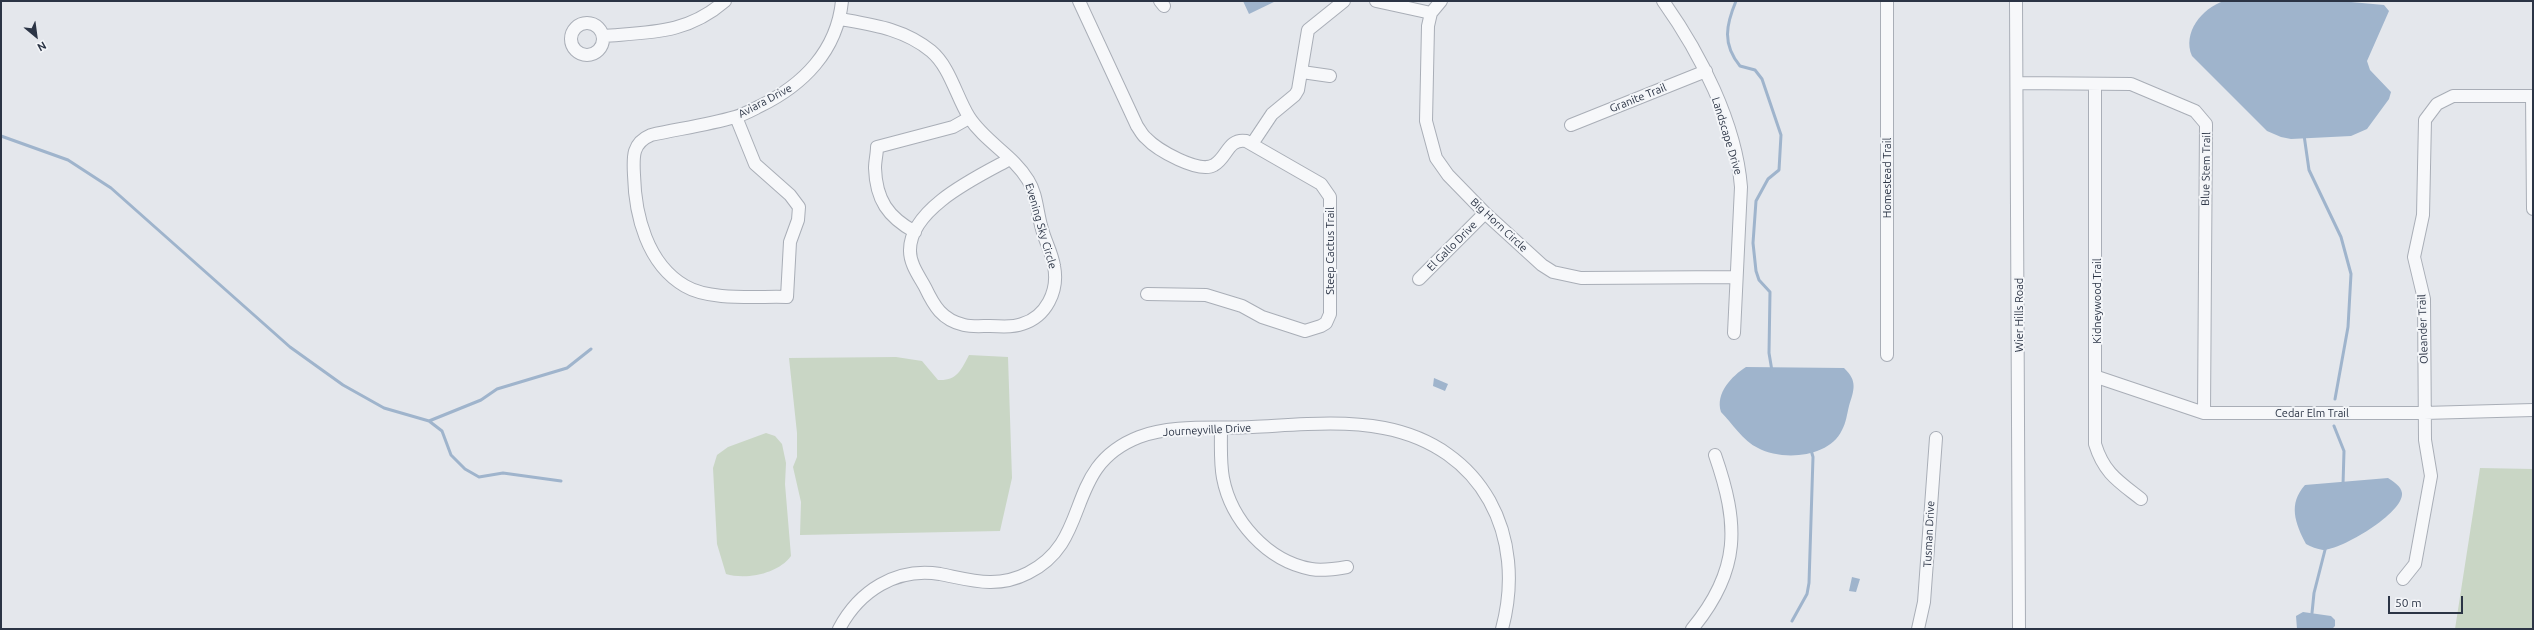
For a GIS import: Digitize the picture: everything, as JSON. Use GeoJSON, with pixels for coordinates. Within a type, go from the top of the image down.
{"type":"FeatureCollection","features":[{"type":"Feature","properties":{"kind":"street"},"geometry":{"type":"LineString","coordinates":[[603,36],[658,33],[671,30],[697,20],[725,1]]}},
{"type":"Feature","properties":{"kind":"street","name":"Aviara Drive"},"geometry":{"type":"LineString","coordinates":[[736,117],[755,164],[790,194],[799,207],[798,220],[790,242],[786,298],[700,293],[685,286],[670,275],[648,241],[636,208],[633,153],[639,142],[651,135],[736,117],[785,93],[804,77],[830,45],[840,20],[842,1]]}},
{"type":"Feature","properties":{"kind":"street","name":"Steep Cactus Trail"},"geometry":{"type":"LineString","coordinates":[[1079,1],[1137,126],[1146,139],[1200,169],[1210,167],[1218,163],[1234,143],[1242,140],[1252,144],[1321,184],[1329,192],[1330,314],[1326,323],[1316,329],[1305,331],[1262,318],[1242,306],[1206,295],[1147,294]]}},
{"type":"Feature","properties":{"kind":"street"},"geometry":{"type":"LineString","coordinates":[[1252,144],[1272,114],[1295,95],[1302,72],[1308,30],[1344,1]]}},
{"type":"Feature","properties":{"kind":"street"},"geometry":{"type":"LineString","coordinates":[[1376,1],[1431,13],[1441,1]]}},
{"type":"Feature","properties":{"kind":"street","name":"Landscape Drive"},"geometry":{"type":"LineString","coordinates":[[1663,1],[1689,39],[1706,71],[1724,119],[1739,170],[1741,188],[1734,333]]}},
{"type":"Feature","properties":{"kind":"street","name":"Homestead Trail"},"geometry":{"type":"LineString","coordinates":[[1887,1],[1888,355]]}},
{"type":"Feature","properties":{"kind":"street","name":"Wier Hills Road"},"geometry":{"type":"LineString","coordinates":[[2016,1],[2018,83],[2019,629]]}},
{"type":"Feature","properties":{"kind":"street","name":"Big Horn Circle"},"geometry":{"type":"LineString","coordinates":[[1431,13],[1428,26],[1426,120],[1431,145],[1436,158],[1448,175],[1485,213],[1542,265],[1566,276],[1638,279],[1736,277]]}},
{"type":"Feature","properties":{"kind":"street","name":"Evening Sky Circle"},"geometry":{"type":"LineString","coordinates":[[840,20],[900,31],[932,52],[942,64],[970,118],[984,136],[1010,159],[1020,168],[1033,191],[1054,267],[1053,292],[1046,307],[1040,314],[1022,324],[1009,327],[966,326],[946,319],[934,305],[912,263],[910,246],[915,232],[923,219],[949,193],[1010,159]]}},
{"type":"Feature","properties":{"kind":"street","name":"Granite Trail"},"geometry":{"type":"LineString","coordinates":[[1571,125],[1706,71]]}},
{"type":"Feature","properties":{"kind":"street"},"geometry":{"type":"LineString","coordinates":[[1302,72],[1330,76]]}},
{"type":"Feature","properties":{"kind":"street","name":"Blue Stem Trail"},"geometry":{"type":"LineString","coordinates":[[2018,83],[2132,84],[2195,111],[2206,124],[2204,413]]}},
{"type":"Feature","properties":{"kind":"street","name":"Kidneywood Trail"},"geometry":{"type":"LineString","coordinates":[[2095,84],[2097,377],[2095,444],[2100,461],[2112,477],[2141,499]]}},
{"type":"Feature","properties":{"kind":"street","name":"Oleander Trail"},"geometry":{"type":"LineString","coordinates":[[2403,579],[2415,564],[2431,476],[2425,440],[2424,298],[2414,257],[2423,215],[2425,120],[2437,104],[2454,96],[2533,96]]}},
{"type":"Feature","properties":{"kind":"street"},"geometry":{"type":"LineString","coordinates":[[2533,96],[2533,209]]}},
{"type":"Feature","properties":{"kind":"street"},"geometry":{"type":"LineString","coordinates":[[915,232],[903,225],[885,208],[876,182],[877,147],[953,127],[970,118]]}},
{"type":"Feature","properties":{"kind":"street","name":"El Gallo Drive"},"geometry":{"type":"LineString","coordinates":[[1419,279],[1485,213]]}},
{"type":"Feature","properties":{"kind":"street","name":"Cedar Elm Trail"},"geometry":{"type":"LineString","coordinates":[[2097,377],[2204,413],[2424,413],[2533,410]]}},
{"type":"Feature","properties":{"kind":"street","name":"Journeyville Drive"},"geometry":{"type":"LineString","coordinates":[[839,629],[846,616],[873,588],[899,577],[928,573],[992,583],[1016,579],[1030,573],[1046,562],[1067,536],[1085,486],[1102,461],[1112,451],[1141,436],[1167,430],[1294,425],[1364,426],[1402,433],[1440,449],[1456,461],[1482,488],[1500,524],[1506,540],[1511,573],[1508,605],[1502,629]]}},
{"type":"Feature","properties":{"kind":"street"},"geometry":{"type":"LineString","coordinates":[[1221,429],[1222,471],[1228,497],[1250,533],[1272,552],[1298,565],[1324,570],[1347,567]]}},
{"type":"Feature","properties":{"kind":"street","name":"Tusman Drive"},"geometry":{"type":"LineString","coordinates":[[1918,629],[1924,602],[1936,438]]}},
{"type":"Feature","properties":{"kind":"street"},"geometry":{"type":"LineString","coordinates":[[1692,629],[1719,590],[1731,544],[1731,506],[1715,455]]}},
{"type":"Feature","properties":{"kind":"green space"},"geometry":{"type":"Polygon","coordinates":[[[969,355],[1008,357],[1012,478],[1000,531],[800,535],[801,502],[793,467],[797,457],[797,433],[789,358],[896,357],[922,361],[938,380],[944,380],[950,379],[958,374],[969,355]]]}},
{"type":"Feature","properties":{"kind":"green space"},"geometry":{"type":"Polygon","coordinates":[[[766,433],[775,436],[782,444],[786,463],[785,484],[791,556],[778,567],[761,574],[752,576],[734,576],[726,574],[717,544],[713,468],[717,455],[728,447],[766,433]]]}},
{"type":"Feature","properties":{"kind":"green space"},"geometry":{"type":"Polygon","coordinates":[[[2480,468],[2533,469],[2533,629],[2455,629],[2480,468]]]}},
{"type":"Feature","properties":{"kind":"water"},"geometry":{"type":"Polygon","coordinates":[[[1243,1],[1276,1],[1249,14],[1243,1]]]}},
{"type":"Feature","properties":{"kind":"water"},"geometry":{"type":"Polygon","coordinates":[[[2224,1],[2340,1],[2384,5],[2389,11],[2367,61],[2370,70],[2391,92],[2389,99],[2367,129],[2351,136],[2291,139],[2281,137],[2267,131],[2192,56],[2190,39],[2196,22],[2208,9],[2224,1]]]}},
{"type":"Feature","properties":{"kind":"water"},"geometry":{"type":"Polygon","coordinates":[[[1746,367],[1844,368],[1851,377],[1854,386],[1842,430],[1836,439],[1827,446],[1816,451],[1792,455],[1779,455],[1768,452],[1747,441],[1721,412],[1720,405],[1720,398],[1730,380],[1746,367]]]}},
{"type":"Feature","properties":{"kind":"water"},"geometry":{"type":"Polygon","coordinates":[[[1434,378],[1448,384],[1445,391],[1433,386],[1434,378]]]}},
{"type":"Feature","properties":{"kind":"water"},"geometry":{"type":"Polygon","coordinates":[[[2388,478],[2399,486],[2402,493],[2400,501],[2383,520],[2356,537],[2332,548],[2323,550],[2306,544],[2296,521],[2295,514],[2296,499],[2305,485],[2388,478]]]}},
{"type":"Feature","properties":{"kind":"water"},"geometry":{"type":"Polygon","coordinates":[[[1852,577],[1860,579],[1856,592],[1849,591],[1852,577]]]}},
{"type":"Feature","properties":{"kind":"water"},"geometry":{"type":"Polygon","coordinates":[[[2303,612],[2331,616],[2335,620],[2335,626],[2332,629],[2297,629],[2296,616],[2303,612]]]}},
{"type":"Feature","properties":{"kind":"waterway"},"geometry":{"type":"LineString","coordinates":[[1736,1],[1728,26],[1728,42],[1730,50],[1740,66],[1755,70],[1762,79],[1781,135],[1779,170],[1768,179],[1756,201],[1753,243],[1756,271],[1759,280],[1770,292],[1769,353],[1772,371]]}},
{"type":"Feature","properties":{"kind":"waterway"},"geometry":{"type":"LineString","coordinates":[[2304,135],[2309,170],[2341,237],[2351,274],[2348,327],[2335,399]]}},
{"type":"Feature","properties":{"kind":"waterway"},"geometry":{"type":"LineString","coordinates":[[1,136],[68,160],[111,188],[290,347],[343,385],[384,408],[429,421],[481,400],[497,389],[567,368],[591,349]]}},
{"type":"Feature","properties":{"kind":"waterway"},"geometry":{"type":"LineString","coordinates":[[429,421],[442,431],[451,455],[465,469],[479,477],[503,473],[561,481]]}},
{"type":"Feature","properties":{"kind":"waterway"},"geometry":{"type":"LineString","coordinates":[[2334,426],[2344,451],[2343,485]]}},
{"type":"Feature","properties":{"kind":"waterway"},"geometry":{"type":"LineString","coordinates":[[1792,621],[1807,594],[1809,583],[1813,457],[1811,450]]}},
{"type":"Feature","properties":{"kind":"waterway"},"geometry":{"type":"LineString","coordinates":[[2312,613],[2314,593],[2326,546]]}}]}
